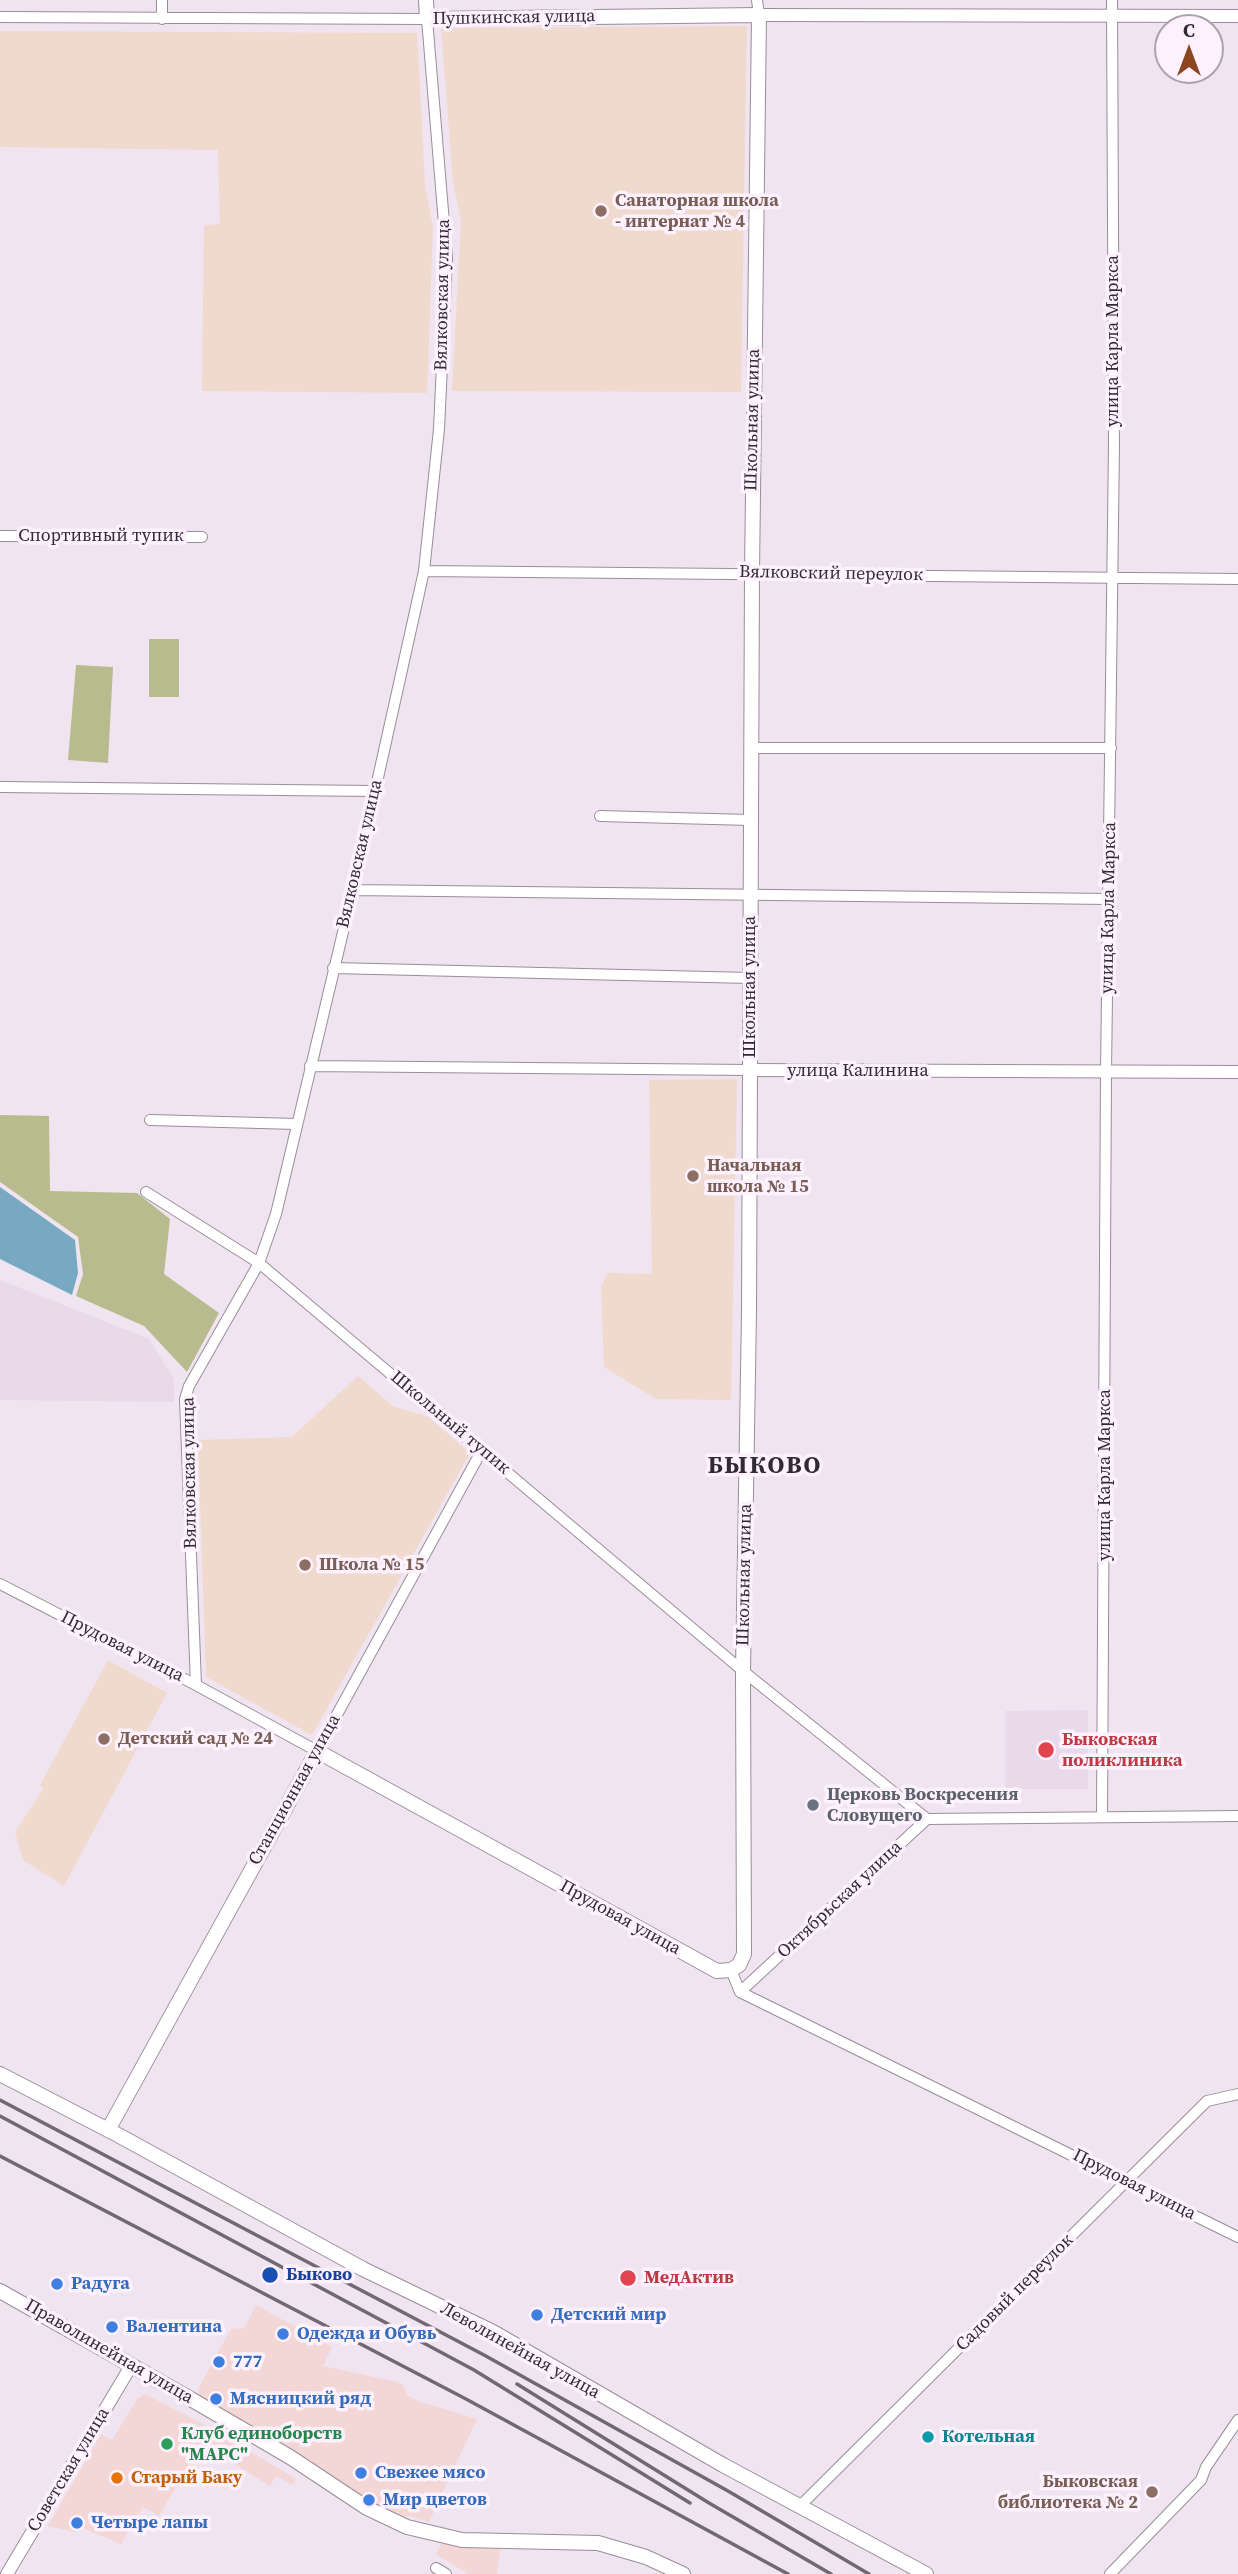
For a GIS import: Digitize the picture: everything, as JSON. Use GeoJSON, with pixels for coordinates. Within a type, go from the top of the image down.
{"type":"FeatureCollection","features":[{"type":"Feature","properties":{"kind":"main road","name":"Вялковская улица"},"geometry":{"type":"LineString","coordinates":[[426,0],[427,19]]}},
{"type":"Feature","properties":{"kind":"main road","name":"Пушкинская улица"},"geometry":{"type":"LineString","coordinates":[[427,19],[758,7]]}},
{"type":"Feature","properties":{"kind":"main road","name":"Школьная улица"},"geometry":{"type":"LineString","coordinates":[[731,1970],[739,1965],[744,1954],[743,1671],[749,1312],[750,820],[758,7]]}},
{"type":"Feature","properties":{"kind":"main road","name":"Прудовая улица"},"geometry":{"type":"LineString","coordinates":[[317,1751],[717,1971],[731,1970]]}},
{"type":"Feature","properties":{"kind":"main road","name":"Станционная улица"},"geometry":{"type":"LineString","coordinates":[[108,2130],[317,1751]]}},
{"type":"Feature","properties":{"kind":"main road","name":"Леволинейная улица"},"geometry":{"type":"LineString","coordinates":[[0,2074],[375,2275],[493,2332],[711,2458],[926,2574]]}},
{"type":"Feature","properties":{"kind":"main road","name":"Праволинейная улица"},"geometry":{"type":"LineString","coordinates":[[0,2291],[290,2457],[368,2508],[407,2527],[462,2540],[598,2543],[646,2557],[683,2574]]}},
{"type":"Feature","properties":{"kind":"street"},"geometry":{"type":"LineString","coordinates":[[162,0],[162,19]]}},
{"type":"Feature","properties":{"kind":"street","name":"улица Карла Маркса"},"geometry":{"type":"LineString","coordinates":[[1102,1815],[1106,1072],[1113,578],[1112,0]]}},
{"type":"Feature","properties":{"kind":"street","name":"Пушкинская улица"},"geometry":{"type":"LineString","coordinates":[[758,7],[1238,16]]}},
{"type":"Feature","properties":{"kind":"street","name":"Пушкинская улица"},"geometry":{"type":"LineString","coordinates":[[0,17],[427,19]]}},
{"type":"Feature","properties":{"kind":"street","name":"Вялковская улица"},"geometry":{"type":"LineString","coordinates":[[196,1685],[185,1399],[189,1386],[259,1263],[276,1214],[353,890],[424,571],[439,429],[447,258],[427,19]]}},
{"type":"Feature","properties":{"kind":"street","name":"Спортивный тупик"},"geometry":{"type":"LineString","coordinates":[[0,536],[202,537]]}},
{"type":"Feature","properties":{"kind":"street","name":"Вялковский переулок"},"geometry":{"type":"LineString","coordinates":[[424,571],[752,572],[1238,579]]}},
{"type":"Feature","properties":{"kind":"street"},"geometry":{"type":"LineString","coordinates":[[751,748],[1111,748]]}},
{"type":"Feature","properties":{"kind":"street"},"geometry":{"type":"LineString","coordinates":[[0,787],[374,791]]}},
{"type":"Feature","properties":{"kind":"street"},"geometry":{"type":"LineString","coordinates":[[600,816],[750,820]]}},
{"type":"Feature","properties":{"kind":"street"},"geometry":{"type":"LineString","coordinates":[[353,890],[1109,900]]}},
{"type":"Feature","properties":{"kind":"street"},"geometry":{"type":"LineString","coordinates":[[333,968],[750,978]]}},
{"type":"Feature","properties":{"kind":"street","name":"улица Калинина"},"geometry":{"type":"LineString","coordinates":[[310,1066],[1238,1072]]}},
{"type":"Feature","properties":{"kind":"street"},"geometry":{"type":"LineString","coordinates":[[150,1120],[297,1124]]}},
{"type":"Feature","properties":{"kind":"street","name":"Школьный тупик"},"geometry":{"type":"LineString","coordinates":[[146,1192],[259,1263],[743,1671],[927,1819]]}},
{"type":"Feature","properties":{"kind":"street","name":"Станционная улица"},"geometry":{"type":"LineString","coordinates":[[317,1751],[482,1450]]}},
{"type":"Feature","properties":{"kind":"street","name":"Прудовая улица"},"geometry":{"type":"LineString","coordinates":[[0,1584],[317,1751]]}},
{"type":"Feature","properties":{"kind":"street"},"geometry":{"type":"LineString","coordinates":[[927,1819],[1238,1815]]}},
{"type":"Feature","properties":{"kind":"street","name":"Октябрьская улица"},"geometry":{"type":"LineString","coordinates":[[740,1992],[927,1819]]}},
{"type":"Feature","properties":{"kind":"street"},"geometry":{"type":"LineString","coordinates":[[731,1970],[740,1992]]}},
{"type":"Feature","properties":{"kind":"street","name":"Прудовая улица"},"geometry":{"type":"LineString","coordinates":[[740,1992],[1238,2237]]}},
{"type":"Feature","properties":{"kind":"street","name":"Садовый переулок"},"geometry":{"type":"LineString","coordinates":[[800,2506],[1207,2101],[1238,2094]]}},
{"type":"Feature","properties":{"kind":"street","name":"Советская улица"},"geometry":{"type":"LineString","coordinates":[[7,2574],[131,2366]]}},
{"type":"Feature","properties":{"kind":"street"},"geometry":{"type":"LineString","coordinates":[[1110,2574],[1201,2480],[1206,2467],[1238,2420]]}},
{"type":"Feature","properties":{"kind":"street"},"geometry":{"type":"LineString","coordinates":[[436,2568],[446,2574]]}},
{"type":"Feature","properties":{"kind":"shaded area","name":"Санаторная школа - интернат № 4"},"geometry":{"type":"Polygon","coordinates":[[[747,26],[741,392],[452,391],[461,222],[453,182],[441,28],[747,26]]]}},
{"type":"Feature","properties":{"kind":"shaded area"},"geometry":{"type":"Polygon","coordinates":[[[0,31],[417,33],[425,184],[433,228],[427,393],[202,391],[204,225],[220,224],[218,150],[0,147],[0,31]]]}},
{"type":"Feature","properties":{"kind":"shaded area","name":"Начальная школа № 15"},"geometry":{"type":"Polygon","coordinates":[[[737,1079],[731,1400],[656,1399],[604,1367],[601,1287],[608,1273],[652,1274],[649,1080],[737,1079]]]}},
{"type":"Feature","properties":{"kind":"shaded area"},"geometry":{"type":"Polygon","coordinates":[[[0,1280],[149,1339],[174,1379],[174,1402],[0,1400],[0,1280]]]}},
{"type":"Feature","properties":{"kind":"shaded area","name":"Школа № 15"},"geometry":{"type":"Polygon","coordinates":[[[358,1376],[393,1406],[428,1417],[470,1453],[312,1735],[206,1677],[198,1440],[292,1437],[358,1376]]]}},
{"type":"Feature","properties":{"kind":"shaded area","name":"Детский сад № 24"},"geometry":{"type":"Polygon","coordinates":[[[108,1660],[167,1693],[64,1886],[23,1860],[15,1832],[43,1789],[40,1785],[108,1660]]]}},
{"type":"Feature","properties":{"kind":"shaded area","name":"Быковская поликлиника"},"geometry":{"type":"Polygon","coordinates":[[[1088,1710],[1088,1789],[1005,1789],[1005,1711],[1088,1710]]]}},
{"type":"Feature","properties":{"kind":"shaded area"},"geometry":{"type":"Polygon","coordinates":[[[256,2305],[332,2347],[323,2366],[398,2382],[403,2385],[408,2396],[477,2419],[429,2522],[411,2516],[396,2518],[199,2395],[199,2387],[229,2332],[233,2328],[245,2327],[256,2305]]]}},
{"type":"Feature","properties":{"kind":"shaded area"},"geometry":{"type":"Polygon","coordinates":[[[145,2394],[215,2430],[296,2479],[292,2485],[276,2476],[270,2486],[201,2444],[159,2516],[143,2507],[121,2544],[80,2527],[75,2532],[48,2526],[101,2434],[112,2440],[137,2399],[145,2394]]]}},
{"type":"Feature","properties":{"kind":"shaded area"},"geometry":{"type":"Polygon","coordinates":[[[441,2543],[501,2546],[497,2574],[468,2574],[436,2554],[441,2543]]]}},
{"type":"Feature","properties":{"kind":"green space"},"geometry":{"type":"Polygon","coordinates":[[[149,639],[179,639],[179,697],[149,697],[149,639]]]}},
{"type":"Feature","properties":{"kind":"green space"},"geometry":{"type":"Polygon","coordinates":[[[76,665],[113,667],[108,763],[68,760],[76,665]]]}},
{"type":"Feature","properties":{"kind":"green space"},"geometry":{"type":"Polygon","coordinates":[[[0,1115],[49,1116],[50,1191],[137,1193],[170,1219],[164,1274],[219,1313],[187,1372],[144,1326],[76,1296],[83,1274],[78,1237],[0,1182],[0,1115]]]}},
{"type":"Feature","properties":{"kind":"water"},"geometry":{"type":"Polygon","coordinates":[[[0,1187],[75,1240],[78,1273],[72,1295],[0,1259],[0,1187]]]}},
{"type":"Feature","properties":{"kind":"railway"},"geometry":{"type":"LineString","coordinates":[[0,2100],[484,2355],[728,2491],[869,2574]]}},
{"type":"Feature","properties":{"kind":"railway"},"geometry":{"type":"LineString","coordinates":[[0,2116],[474,2370],[690,2503]]}},
{"type":"Feature","properties":{"kind":"railway"},"geometry":{"type":"LineString","coordinates":[[0,2156],[466,2399],[788,2574]]}},
{"type":"Feature","properties":{"kind":"railway"},"geometry":{"type":"LineString","coordinates":[[517,2384],[709,2503],[831,2574]]}},
{"type":"Feature","properties":{"kind":"place","name":"Санаторная школа - интернат № 4"},"geometry":{"type":"Point","coordinates":[601,211]}},
{"type":"Feature","properties":{"kind":"place","name":"Начальная школа № 15"},"geometry":{"type":"Point","coordinates":[693,1176]}},
{"type":"Feature","properties":{"kind":"place","name":"Школа № 15"},"geometry":{"type":"Point","coordinates":[305,1565]}},
{"type":"Feature","properties":{"kind":"place","name":"Детский сад № 24"},"geometry":{"type":"Point","coordinates":[104,1739]}},
{"type":"Feature","properties":{"kind":"place","name":"Быковская поликлиника"},"geometry":{"type":"Point","coordinates":[1046,1750]}},
{"type":"Feature","properties":{"kind":"place","name":"Церковь Воскресения Словущего"},"geometry":{"type":"Point","coordinates":[813,1805]}},
{"type":"Feature","properties":{"kind":"place","name":"Быково"},"geometry":{"type":"Point","coordinates":[270,2275]}},
{"type":"Feature","properties":{"kind":"place","name":"МедАктив"},"geometry":{"type":"Point","coordinates":[628,2278]}},
{"type":"Feature","properties":{"kind":"place","name":"Радуга"},"geometry":{"type":"Point","coordinates":[57,2284]}},
{"type":"Feature","properties":{"kind":"place","name":"Детский мир"},"geometry":{"type":"Point","coordinates":[537,2315]}},
{"type":"Feature","properties":{"kind":"place","name":"Валентина"},"geometry":{"type":"Point","coordinates":[112,2327]}},
{"type":"Feature","properties":{"kind":"place","name":"Одежда и Обувь"},"geometry":{"type":"Point","coordinates":[283,2334]}},
{"type":"Feature","properties":{"kind":"place","name":"777"},"geometry":{"type":"Point","coordinates":[219,2362]}},
{"type":"Feature","properties":{"kind":"place","name":"Мясницкий ряд"},"geometry":{"type":"Point","coordinates":[216,2399]}},
{"type":"Feature","properties":{"kind":"place","name":"Котельная"},"geometry":{"type":"Point","coordinates":[928,2437]}},
{"type":"Feature","properties":{"kind":"place","name":"Клуб единоборств \"МАРС\""},"geometry":{"type":"Point","coordinates":[167,2444]}},
{"type":"Feature","properties":{"kind":"place","name":"Свежее мясо"},"geometry":{"type":"Point","coordinates":[361,2473]}},
{"type":"Feature","properties":{"kind":"place","name":"Старый Баку"},"geometry":{"type":"Point","coordinates":[117,2478]}},
{"type":"Feature","properties":{"kind":"place","name":"Быковская библиотека № 2"},"geometry":{"type":"Point","coordinates":[1152,2492]}},
{"type":"Feature","properties":{"kind":"place","name":"Мир цветов"},"geometry":{"type":"Point","coordinates":[369,2500]}},
{"type":"Feature","properties":{"kind":"place","name":"Четыре лапы"},"geometry":{"type":"Point","coordinates":[77,2523]}},
{"type":"Feature","properties":{"kind":"district","name":"БЫКОВО"},"geometry":{"type":"Point","coordinates":[765,1467]}}]}
